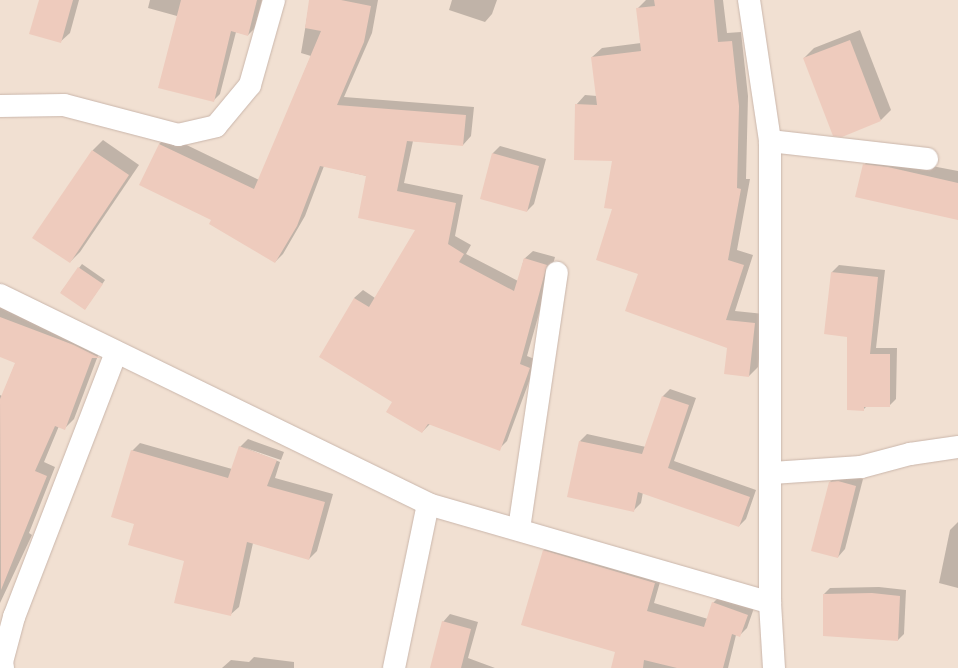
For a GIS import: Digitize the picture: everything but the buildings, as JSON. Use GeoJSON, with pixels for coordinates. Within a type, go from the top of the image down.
{"type":"FeatureCollection","features":[{"type":"Feature","properties":{"kind":"street"},"geometry":{"type":"LineString","coordinates":[[0,106],[64,105],[178,134],[216,126],[250,85],[274,0]]}},
{"type":"Feature","properties":{"kind":"street"},"geometry":{"type":"LineString","coordinates":[[749,0],[770,141],[772,473],[770,603],[774,668]]}},
{"type":"Feature","properties":{"kind":"street"},"geometry":{"type":"LineString","coordinates":[[770,141],[927,159]]}},
{"type":"Feature","properties":{"kind":"street"},"geometry":{"type":"LineString","coordinates":[[519,529],[557,273]]}},
{"type":"Feature","properties":{"kind":"street"},"geometry":{"type":"LineString","coordinates":[[0,295],[428,504],[519,529],[770,603]]}},
{"type":"Feature","properties":{"kind":"street"},"geometry":{"type":"LineString","coordinates":[[2,664],[14,617],[116,352]]}},
{"type":"Feature","properties":{"kind":"street"},"geometry":{"type":"LineString","coordinates":[[772,473],[860,467],[910,454],[958,447]]}},
{"type":"Feature","properties":{"kind":"street"},"geometry":{"type":"LineString","coordinates":[[394,668],[428,504]]}},
{"type":"Feature","properties":{"kind":"shaded area"},"geometry":{"type":"Polygon","coordinates":[[[0,0],[958,0],[958,668],[0,668],[0,0]]]}}]}
